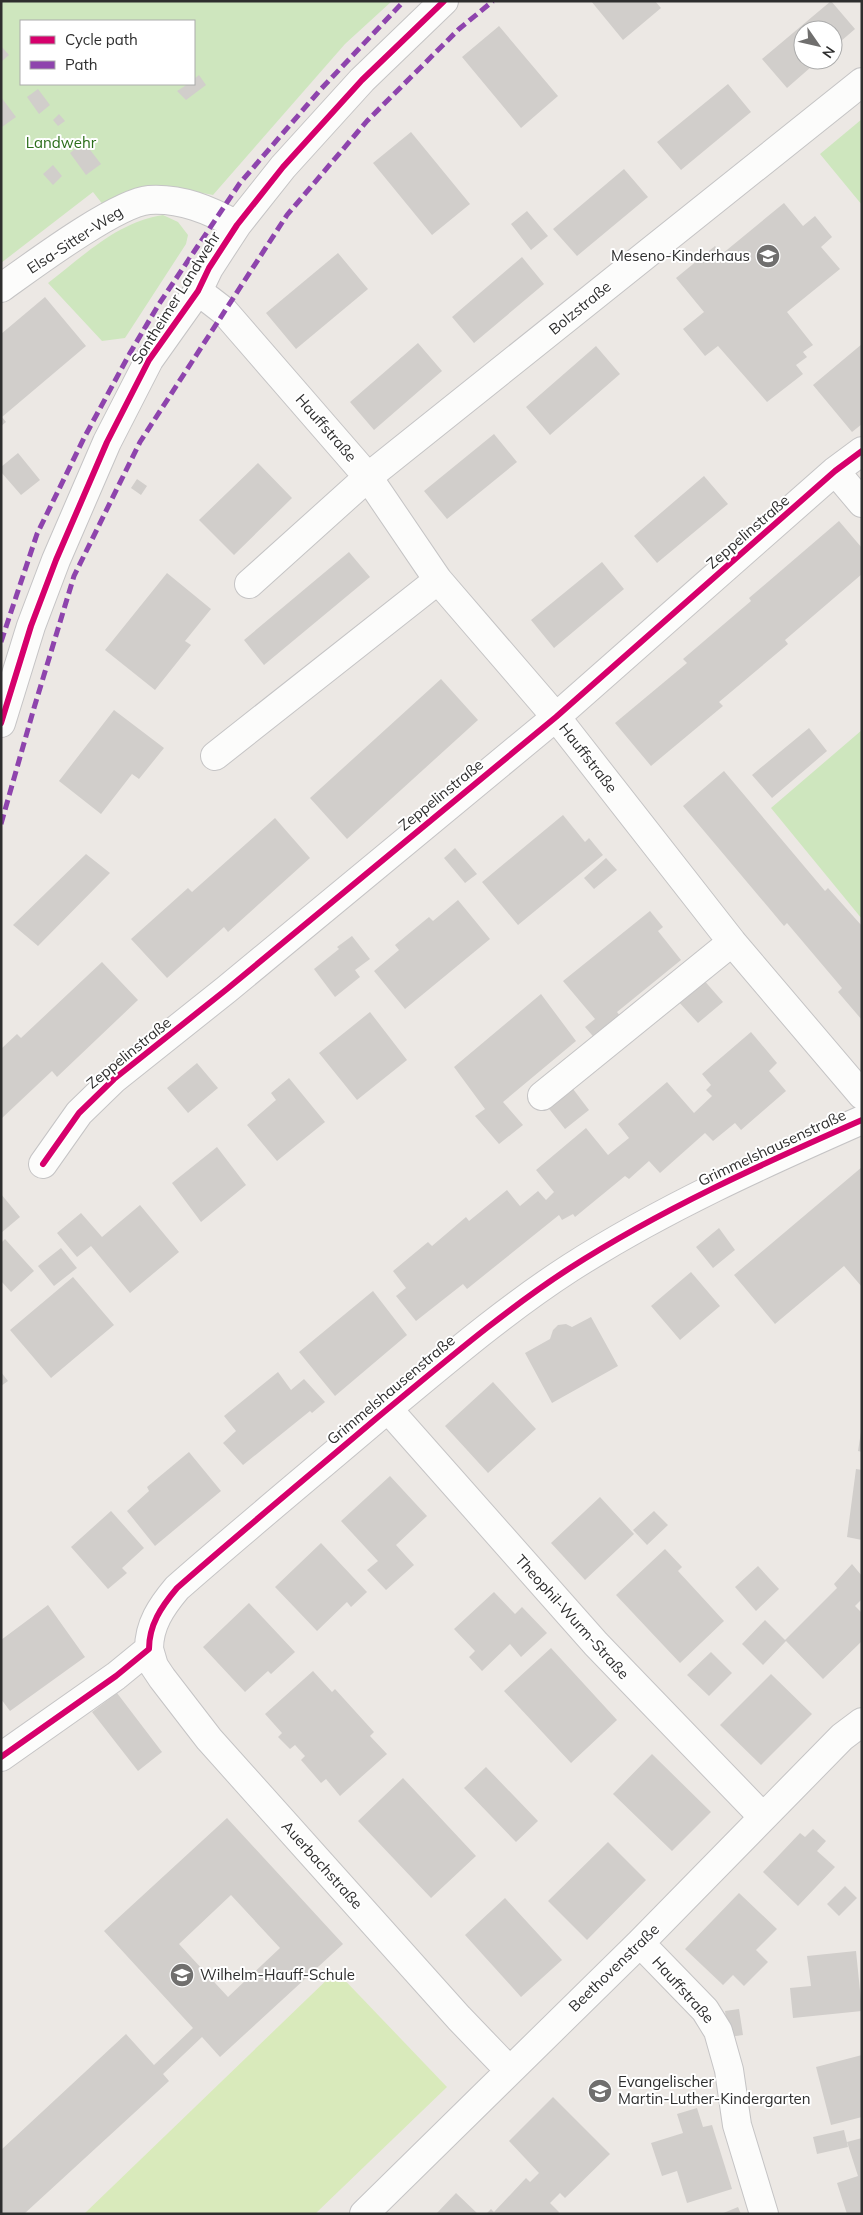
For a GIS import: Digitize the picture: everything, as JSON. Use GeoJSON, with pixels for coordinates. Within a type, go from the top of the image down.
{"type":"FeatureCollection","features":[{"type":"Feature","properties":{"kind":"street","name":"Sontheimer Landwehr"},"geometry":{"type":"LineString","coordinates":[[1,723],[31,626],[60,551],[107,442],[150,360],[198,291],[209,268],[237,225],[326,116],[444,1]]}},
{"type":"Feature","properties":{"kind":"street","name":"Bolzstraße"},"geometry":{"type":"LineString","coordinates":[[249,584],[368,478],[862,82]]}},
{"type":"Feature","properties":{"kind":"street","name":"Elsa-Sitter-Weg"},"geometry":{"type":"LineString","coordinates":[[1,288],[104,219],[126,206],[148,200],[172,201],[204,208],[237,225]]}},
{"type":"Feature","properties":{"kind":"street","name":"Hauffstraße"},"geometry":{"type":"LineString","coordinates":[[198,291],[224,311],[368,478],[438,580],[556,717],[732,942],[862,1094]]}},
{"type":"Feature","properties":{"kind":"street","name":"Zeppelinstraße"},"geometry":{"type":"LineString","coordinates":[[43,1164],[79,1113],[114,1079],[227,990],[556,717],[835,471],[862,451]]}},
{"type":"Feature","properties":{"kind":"street"},"geometry":{"type":"LineString","coordinates":[[835,471],[862,503]]}},
{"type":"Feature","properties":{"kind":"street"},"geometry":{"type":"LineString","coordinates":[[215,756],[438,580]]}},
{"type":"Feature","properties":{"kind":"street"},"geometry":{"type":"LineString","coordinates":[[542,1096],[732,942]]}},
{"type":"Feature","properties":{"kind":"street","name":"Grimmelshausenstraße"},"geometry":{"type":"LineString","coordinates":[[148,1649],[152,1626],[166,1601],[176,1588],[458,1351],[570,1268],[619,1239],[747,1171],[862,1120]]}},
{"type":"Feature","properties":{"kind":"street","name":"Theophil-Wurm-Straße"},"geometry":{"type":"LineString","coordinates":[[388,1409],[596,1644],[763,1817]]}},
{"type":"Feature","properties":{"kind":"street"},"geometry":{"type":"LineString","coordinates":[[1,1757],[100,1688],[148,1649]]}},
{"type":"Feature","properties":{"kind":"street","name":"Auerbachstraße"},"geometry":{"type":"LineString","coordinates":[[148,1649],[154,1666],[162,1678],[209,1739],[459,2018],[509,2070]]}},
{"type":"Feature","properties":{"kind":"street","name":"Beethovenstraße"},"geometry":{"type":"LineString","coordinates":[[364,2214],[640,1943],[842,1737],[862,1722]]}},
{"type":"Feature","properties":{"kind":"street","name":"Hauffstraße"},"geometry":{"type":"LineString","coordinates":[[640,1943],[705,2010],[718,2031],[729,2070],[737,2125],[764,2214]]}},
{"type":"Feature","properties":{"kind":"green space","name":"Landwehr"},"geometry":{"type":"Polygon","coordinates":[[[1,1],[392,1],[345,44],[213,195],[176,188],[104,206],[93,192],[1,263],[1,1]]]}},
{"type":"Feature","properties":{"kind":"green space"},"geometry":{"type":"Polygon","coordinates":[[[862,119],[862,205],[820,154],[862,119]]]}},
{"type":"Feature","properties":{"kind":"green space"},"geometry":{"type":"Polygon","coordinates":[[[163,215],[178,222],[188,235],[186,244],[125,338],[102,341],[48,283],[88,251],[117,232],[131,224],[163,215]]]}},
{"type":"Feature","properties":{"kind":"green space"},"geometry":{"type":"Polygon","coordinates":[[[862,730],[862,919],[771,808],[862,730]]]}},
{"type":"Feature","properties":{"kind":"green space"},"geometry":{"type":"Polygon","coordinates":[[[336,1971],[447,2087],[315,2214],[84,2214],[336,1971]]]}},
{"type":"Feature","properties":{"kind":"building"},"geometry":{"type":"Polygon","coordinates":[[[591,1],[655,1],[661,8],[623,40],[591,1]]]}},
{"type":"Feature","properties":{"kind":"building"},"geometry":{"type":"Polygon","coordinates":[[[831,1],[855,29],[843,39],[843,20],[808,20],[831,1]]]}},
{"type":"Feature","properties":{"kind":"building"},"geometry":{"type":"Polygon","coordinates":[[[499,26],[558,96],[521,128],[462,57],[499,26]]]}},
{"type":"Feature","properties":{"kind":"building"},"geometry":{"type":"Polygon","coordinates":[[[793,33],[793,70],[808,70],[787,88],[762,59],[793,33]]]}},
{"type":"Feature","properties":{"kind":"building"},"geometry":{"type":"Polygon","coordinates":[[[1,46],[9,55],[1,62],[1,46]]]}},
{"type":"Feature","properties":{"kind":"building"},"geometry":{"type":"Polygon","coordinates":[[[199,75],[206,85],[186,100],[177,91],[186,85],[195,85],[195,78],[199,75]]]}},
{"type":"Feature","properties":{"kind":"building"},"geometry":{"type":"Polygon","coordinates":[[[728,84],[751,112],[681,170],[657,142],[728,84]]]}},
{"type":"Feature","properties":{"kind":"building"},"geometry":{"type":"Polygon","coordinates":[[[38,89],[50,105],[39,114],[27,97],[38,89]]]}},
{"type":"Feature","properties":{"kind":"building"},"geometry":{"type":"Polygon","coordinates":[[[1,97],[16,117],[2,127],[1,126],[1,97]]]}},
{"type":"Feature","properties":{"kind":"building"},"geometry":{"type":"Polygon","coordinates":[[[59,114],[65,121],[58,126],[53,120],[59,114]]]}},
{"type":"Feature","properties":{"kind":"building"},"geometry":{"type":"Polygon","coordinates":[[[411,132],[470,204],[432,235],[373,163],[411,132]]]}},
{"type":"Feature","properties":{"kind":"building"},"geometry":{"type":"Polygon","coordinates":[[[84,142],[101,164],[86,175],[70,153],[84,142]]]}},
{"type":"Feature","properties":{"kind":"building"},"geometry":{"type":"Polygon","coordinates":[[[53,165],[62,176],[53,185],[43,174],[53,165]]]}},
{"type":"Feature","properties":{"kind":"building"},"geometry":{"type":"Polygon","coordinates":[[[624,169],[648,197],[577,256],[553,229],[624,169]]]}},
{"type":"Feature","properties":{"kind":"building"},"geometry":{"type":"Polygon","coordinates":[[[784,203],[803,226],[815,216],[832,237],[821,247],[840,269],[787,312],[813,345],[803,352],[807,357],[796,365],[803,374],[767,402],[718,346],[705,356],[683,329],[704,312],[676,278],[715,246],[722,254],[784,203]]]}},
{"type":"Feature","properties":{"kind":"building"},"geometry":{"type":"Polygon","coordinates":[[[527,211],[548,236],[531,250],[511,224],[527,211]]]}},
{"type":"Feature","properties":{"kind":"building"},"geometry":{"type":"Polygon","coordinates":[[[338,253],[368,289],[296,349],[266,313],[338,253]]]}},
{"type":"Feature","properties":{"kind":"building"},"geometry":{"type":"Polygon","coordinates":[[[522,257],[544,284],[474,343],[452,317],[522,257]]]}},
{"type":"Feature","properties":{"kind":"building"},"geometry":{"type":"Polygon","coordinates":[[[45,297],[86,346],[2,417],[6,422],[1,426],[1,334],[45,297]]]}},
{"type":"Feature","properties":{"kind":"building"},"geometry":{"type":"Polygon","coordinates":[[[418,343],[442,371],[374,430],[350,402],[418,343]]]}},
{"type":"Feature","properties":{"kind":"building"},"geometry":{"type":"Polygon","coordinates":[[[862,344],[862,424],[852,432],[813,385],[862,344]]]}},
{"type":"Feature","properties":{"kind":"building"},"geometry":{"type":"Polygon","coordinates":[[[596,346],[620,374],[550,435],[526,407],[596,346]]]}},
{"type":"Feature","properties":{"kind":"building"},"geometry":{"type":"Polygon","coordinates":[[[494,434],[517,462],[447,519],[424,491],[494,434]]]}},
{"type":"Feature","properties":{"kind":"building"},"geometry":{"type":"Polygon","coordinates":[[[18,453],[40,480],[21,495],[1,472],[1,467],[18,453]]]}},
{"type":"Feature","properties":{"kind":"building"},"geometry":{"type":"Polygon","coordinates":[[[258,463],[292,498],[234,555],[199,520],[258,463]]]}},
{"type":"Feature","properties":{"kind":"building"},"geometry":{"type":"Polygon","coordinates":[[[704,476],[728,504],[657,563],[634,536],[704,476]]]}},
{"type":"Feature","properties":{"kind":"building"},"geometry":{"type":"Polygon","coordinates":[[[137,479],[147,486],[141,495],[131,488],[137,479]]]}},
{"type":"Feature","properties":{"kind":"building"},"geometry":{"type":"Polygon","coordinates":[[[839,521],[862,548],[862,574],[785,640],[788,644],[719,702],[723,706],[651,766],[615,723],[687,663],[683,659],[751,601],[749,598],[839,521]]]}},
{"type":"Feature","properties":{"kind":"building"},"geometry":{"type":"Polygon","coordinates":[[[349,552],[370,577],[264,665],[244,640],[349,552]]]}},
{"type":"Feature","properties":{"kind":"building"},"geometry":{"type":"Polygon","coordinates":[[[602,562],[624,589],[554,648],[531,620],[602,562]]]}},
{"type":"Feature","properties":{"kind":"building"},"geometry":{"type":"Polygon","coordinates":[[[167,573],[211,609],[185,641],[191,645],[155,690],[105,650],[167,573]]]}},
{"type":"Feature","properties":{"kind":"building"},"geometry":{"type":"Polygon","coordinates":[[[441,679],[478,720],[347,839],[310,798],[441,679]]]}},
{"type":"Feature","properties":{"kind":"building"},"geometry":{"type":"Polygon","coordinates":[[[114,710],[164,748],[139,779],[132,774],[101,814],[59,781],[114,710]]]}},
{"type":"Feature","properties":{"kind":"building"},"geometry":{"type":"Polygon","coordinates":[[[809,728],[827,751],[772,798],[752,775],[809,728]]]}},
{"type":"Feature","properties":{"kind":"building"},"geometry":{"type":"Polygon","coordinates":[[[724,771],[825,891],[828,888],[862,926],[862,1020],[838,992],[842,988],[787,923],[784,926],[683,806],[724,771]]]}},
{"type":"Feature","properties":{"kind":"building"},"geometry":{"type":"Polygon","coordinates":[[[563,815],[585,842],[589,838],[603,855],[518,925],[482,882],[563,815]]]}},
{"type":"Feature","properties":{"kind":"building"},"geometry":{"type":"Polygon","coordinates":[[[275,818],[310,858],[228,932],[224,927],[167,978],[131,939],[188,888],[192,892],[275,818]]]}},
{"type":"Feature","properties":{"kind":"building"},"geometry":{"type":"Polygon","coordinates":[[[455,848],[477,874],[465,883],[444,858],[455,848]]]}},
{"type":"Feature","properties":{"kind":"building"},"geometry":{"type":"Polygon","coordinates":[[[86,854],[110,873],[38,946],[13,925],[86,854]]]}},
{"type":"Feature","properties":{"kind":"building"},"geometry":{"type":"Polygon","coordinates":[[[606,858],[617,870],[594,889],[584,878],[606,858]]]}},
{"type":"Feature","properties":{"kind":"building"},"geometry":{"type":"Polygon","coordinates":[[[458,900],[490,939],[405,1009],[374,971],[399,950],[395,945],[429,917],[433,921],[458,900]]]}},
{"type":"Feature","properties":{"kind":"building"},"geometry":{"type":"Polygon","coordinates":[[[650,911],[663,927],[658,931],[681,960],[617,1012],[624,1021],[598,1042],[585,1027],[595,1019],[563,981],[650,911]]]}},
{"type":"Feature","properties":{"kind":"building"},"geometry":{"type":"Polygon","coordinates":[[[352,936],[370,959],[355,970],[360,977],[335,997],[314,969],[339,949],[337,947],[352,936]]]}},
{"type":"Feature","properties":{"kind":"building"},"geometry":{"type":"Polygon","coordinates":[[[102,962],[138,1000],[57,1077],[52,1071],[1,1119],[1,1049],[17,1034],[21,1038],[102,962]]]}},
{"type":"Feature","properties":{"kind":"building"},"geometry":{"type":"Polygon","coordinates":[[[702,978],[723,1002],[698,1023],[677,1000],[702,978]]]}},
{"type":"Feature","properties":{"kind":"building"},"geometry":{"type":"Polygon","coordinates":[[[541,994],[576,1041],[503,1102],[523,1125],[499,1144],[475,1116],[485,1109],[454,1067],[541,994]]]}},
{"type":"Feature","properties":{"kind":"building"},"geometry":{"type":"Polygon","coordinates":[[[370,1012],[407,1060],[357,1100],[319,1053],[370,1012]]]}},
{"type":"Feature","properties":{"kind":"building"},"geometry":{"type":"Polygon","coordinates":[[[751,1032],[777,1063],[769,1071],[786,1091],[741,1130],[735,1123],[713,1141],[705,1133],[660,1173],[649,1161],[629,1179],[625,1176],[575,1217],[573,1214],[562,1220],[559,1215],[467,1289],[463,1284],[416,1321],[396,1296],[406,1288],[393,1271],[428,1242],[432,1246],[466,1217],[469,1221],[507,1190],[520,1206],[538,1191],[546,1200],[554,1192],[536,1170],[586,1128],[608,1155],[629,1138],[618,1124],[667,1082],[694,1113],[712,1096],[706,1090],[711,1085],[702,1074],[751,1032]]]}},
{"type":"Feature","properties":{"kind":"building"},"geometry":{"type":"Polygon","coordinates":[[[197,1063],[218,1088],[188,1113],[167,1088],[197,1063]]]}},
{"type":"Feature","properties":{"kind":"building"},"geometry":{"type":"Polygon","coordinates":[[[289,1078],[325,1122],[277,1161],[247,1125],[276,1100],[271,1093],[289,1078]]]}},
{"type":"Feature","properties":{"kind":"building"},"geometry":{"type":"Polygon","coordinates":[[[570,1085],[589,1110],[565,1129],[546,1105],[570,1085]]]}},
{"type":"Feature","properties":{"kind":"building"},"geometry":{"type":"Polygon","coordinates":[[[217,1147],[246,1185],[201,1222],[172,1183],[217,1147]]]}},
{"type":"Feature","properties":{"kind":"building"},"geometry":{"type":"Polygon","coordinates":[[[862,1167],[862,1287],[844,1266],[775,1324],[734,1275],[862,1167]]]}},
{"type":"Feature","properties":{"kind":"building"},"geometry":{"type":"Polygon","coordinates":[[[1,1194],[20,1217],[1,1233],[1,1194]]]}},
{"type":"Feature","properties":{"kind":"building"},"geometry":{"type":"Polygon","coordinates":[[[140,1205],[179,1252],[130,1293],[91,1246],[77,1257],[57,1233],[81,1213],[102,1237],[140,1205]]]}},
{"type":"Feature","properties":{"kind":"building"},"geometry":{"type":"Polygon","coordinates":[[[719,1228],[735,1250],[713,1268],[696,1247],[719,1228]]]}},
{"type":"Feature","properties":{"kind":"building"},"geometry":{"type":"Polygon","coordinates":[[[5,1239],[34,1271],[11,1292],[1,1281],[1,1243],[5,1239]]]}},
{"type":"Feature","properties":{"kind":"building"},"geometry":{"type":"Polygon","coordinates":[[[61,1248],[77,1268],[54,1286],[38,1266],[61,1248]]]}},
{"type":"Feature","properties":{"kind":"building"},"geometry":{"type":"Polygon","coordinates":[[[691,1272],[720,1306],[680,1340],[651,1306],[691,1272]]]}},
{"type":"Feature","properties":{"kind":"building"},"geometry":{"type":"Polygon","coordinates":[[[73,1277],[114,1325],[51,1378],[10,1330],[73,1277]]]}},
{"type":"Feature","properties":{"kind":"building"},"geometry":{"type":"Polygon","coordinates":[[[373,1291],[407,1335],[335,1396],[299,1352],[373,1291]]]}},
{"type":"Feature","properties":{"kind":"building"},"geometry":{"type":"Polygon","coordinates":[[[591,1317],[618,1366],[552,1403],[525,1353],[550,1339],[553,1330],[558,1325],[566,1324],[572,1327],[591,1317]]]}},
{"type":"Feature","properties":{"kind":"building"},"geometry":{"type":"Polygon","coordinates":[[[1,1372],[8,1381],[1,1386],[1,1372]]]}},
{"type":"Feature","properties":{"kind":"building"},"geometry":{"type":"Polygon","coordinates":[[[278,1372],[291,1390],[304,1379],[325,1402],[312,1413],[310,1411],[243,1465],[223,1443],[236,1431],[224,1416],[278,1372]]]}},
{"type":"Feature","properties":{"kind":"building"},"geometry":{"type":"Polygon","coordinates":[[[493,1382],[536,1429],[488,1473],[445,1426],[493,1382]]]}},
{"type":"Feature","properties":{"kind":"building"},"geometry":{"type":"Polygon","coordinates":[[[862,1432],[862,1452],[858,1451],[862,1432]]]}},
{"type":"Feature","properties":{"kind":"building"},"geometry":{"type":"Polygon","coordinates":[[[189,1452],[221,1491],[155,1546],[127,1511],[149,1491],[147,1487],[189,1452]]]}},
{"type":"Feature","properties":{"kind":"building"},"geometry":{"type":"Polygon","coordinates":[[[856,1469],[862,1470],[862,1540],[847,1537],[856,1469]]]}},
{"type":"Feature","properties":{"kind":"building"},"geometry":{"type":"Polygon","coordinates":[[[390,1476],[427,1516],[396,1545],[414,1565],[386,1590],[367,1570],[378,1561],[341,1521],[390,1476]]]}},
{"type":"Feature","properties":{"kind":"building"},"geometry":{"type":"Polygon","coordinates":[[[600,1497],[634,1534],[585,1580],[551,1543],[600,1497]]]}},
{"type":"Feature","properties":{"kind":"building"},"geometry":{"type":"Polygon","coordinates":[[[111,1511],[144,1548],[122,1568],[127,1573],[108,1589],[71,1547],[111,1511]]]}},
{"type":"Feature","properties":{"kind":"building"},"geometry":{"type":"Polygon","coordinates":[[[654,1511],[668,1525],[647,1545],[633,1530],[654,1511]]]}},
{"type":"Feature","properties":{"kind":"building"},"geometry":{"type":"Polygon","coordinates":[[[321,1543],[367,1592],[351,1607],[347,1602],[317,1631],[275,1587],[321,1543]]]}},
{"type":"Feature","properties":{"kind":"building"},"geometry":{"type":"Polygon","coordinates":[[[665,1549],[682,1567],[678,1571],[724,1621],[680,1663],[616,1595],[665,1549]]]}},
{"type":"Feature","properties":{"kind":"building"},"geometry":{"type":"Polygon","coordinates":[[[852,1564],[862,1576],[862,1599],[855,1606],[862,1613],[862,1641],[823,1679],[786,1641],[763,1665],[742,1644],[765,1620],[785,1640],[837,1588],[834,1584],[852,1564]]]}},
{"type":"Feature","properties":{"kind":"building"},"geometry":{"type":"Polygon","coordinates":[[[758,1566],[779,1589],[756,1611],[735,1587],[758,1566]]]}},
{"type":"Feature","properties":{"kind":"building"},"geometry":{"type":"Polygon","coordinates":[[[494,1592],[515,1614],[522,1607],[547,1633],[521,1657],[510,1644],[482,1671],[469,1657],[475,1651],[454,1629],[494,1592]]]}},
{"type":"Feature","properties":{"kind":"building"},"geometry":{"type":"Polygon","coordinates":[[[249,1603],[295,1652],[271,1674],[268,1671],[245,1692],[203,1647],[249,1603]]]}},
{"type":"Feature","properties":{"kind":"building"},"geometry":{"type":"Polygon","coordinates":[[[48,1605],[85,1657],[10,1711],[1,1699],[1,1640],[48,1605]]]}},
{"type":"Feature","properties":{"kind":"building"},"geometry":{"type":"Polygon","coordinates":[[[551,1648],[617,1720],[571,1763],[504,1691],[551,1648]]]}},
{"type":"Feature","properties":{"kind":"building"},"geometry":{"type":"Polygon","coordinates":[[[711,1652],[732,1673],[709,1696],[687,1675],[711,1652]]]}},
{"type":"Feature","properties":{"kind":"building"},"geometry":{"type":"Polygon","coordinates":[[[313,1671],[332,1692],[335,1689],[374,1732],[370,1736],[387,1754],[340,1796],[326,1779],[321,1783],[301,1760],[305,1756],[295,1745],[290,1749],[278,1737],[282,1733],[265,1714],[313,1671]]]}},
{"type":"Feature","properties":{"kind":"building"},"geometry":{"type":"Polygon","coordinates":[[[771,1674],[812,1714],[761,1765],[720,1725],[771,1674]]]}},
{"type":"Feature","properties":{"kind":"building"},"geometry":{"type":"Polygon","coordinates":[[[117,1693],[162,1752],[138,1771],[92,1712],[117,1693]]]}},
{"type":"Feature","properties":{"kind":"building"},"geometry":{"type":"Polygon","coordinates":[[[652,1754],[711,1812],[672,1851],[613,1794],[652,1754]]]}},
{"type":"Feature","properties":{"kind":"building"},"geometry":{"type":"Polygon","coordinates":[[[486,1767],[538,1821],[516,1842],[464,1788],[486,1767]]]}},
{"type":"Feature","properties":{"kind":"building"},"geometry":{"type":"Polygon","coordinates":[[[403,1778],[476,1856],[431,1898],[358,1821],[403,1778]]]}},
{"type":"Feature","properties":{"kind":"building"},"geometry":{"type":"Polygon","coordinates":[[[227,1818],[343,1944],[220,2057],[202,2037],[163,2074],[169,2081],[24,2214],[1,2214],[1,2150],[126,2034],[154,2065],[193,2028],[104,1931],[227,1818]],[[231,1895],[179,1944],[228,1997],[280,1948],[231,1895]]]}},
{"type":"Feature","properties":{"kind":"building"},"geometry":{"type":"Polygon","coordinates":[[[813,1829],[826,1841],[817,1851],[835,1867],[798,1906],[763,1872],[800,1833],[805,1837],[813,1829]]]}},
{"type":"Feature","properties":{"kind":"building"},"geometry":{"type":"Polygon","coordinates":[[[608,1842],[646,1880],[587,1940],[548,1901],[608,1842]]]}},
{"type":"Feature","properties":{"kind":"building"},"geometry":{"type":"Polygon","coordinates":[[[845,1886],[857,1898],[839,1916],[827,1904],[845,1886]]]}},
{"type":"Feature","properties":{"kind":"building"},"geometry":{"type":"Polygon","coordinates":[[[739,1893],[777,1929],[756,1950],[768,1962],[744,1986],[733,1975],[723,1985],[685,1949],[739,1893]]]}},
{"type":"Feature","properties":{"kind":"building"},"geometry":{"type":"Polygon","coordinates":[[[505,1898],[562,1960],[521,1997],[465,1935],[505,1898]]]}},
{"type":"Feature","properties":{"kind":"building"},"geometry":{"type":"Polygon","coordinates":[[[856,1951],[862,2011],[793,2018],[790,1988],[811,1986],[807,1956],[856,1951]]]}},
{"type":"Feature","properties":{"kind":"building"},"geometry":{"type":"Polygon","coordinates":[[[739,2009],[743,2035],[729,2037],[725,2011],[739,2009]]]}},
{"type":"Feature","properties":{"kind":"building"},"geometry":{"type":"Polygon","coordinates":[[[862,2055],[862,2117],[831,2125],[816,2067],[862,2055]]]}},
{"type":"Feature","properties":{"kind":"building"},"geometry":{"type":"Polygon","coordinates":[[[553,2097],[610,2154],[565,2198],[560,2193],[550,2203],[559,2212],[558,2214],[486,2214],[491,2209],[494,2212],[526,2178],[530,2182],[539,2173],[509,2141],[553,2097]]]}},
{"type":"Feature","properties":{"kind":"building"},"geometry":{"type":"Polygon","coordinates":[[[697,2108],[703,2127],[712,2125],[732,2189],[687,2203],[677,2171],[662,2176],[651,2143],[683,2133],[677,2114],[697,2108]]]}},
{"type":"Feature","properties":{"kind":"building"},"geometry":{"type":"Polygon","coordinates":[[[844,2130],[848,2147],[817,2154],[813,2137],[844,2130]]]}},
{"type":"Feature","properties":{"kind":"building"},"geometry":{"type":"Polygon","coordinates":[[[862,2138],[862,2214],[847,2214],[837,2183],[858,2176],[847,2142],[862,2138]]]}},
{"type":"Feature","properties":{"kind":"building"},"geometry":{"type":"Polygon","coordinates":[[[456,2193],[478,2214],[436,2214],[456,2193]]]}},
{"type":"Feature","properties":{"kind":"building"},"geometry":{"type":"Polygon","coordinates":[[[738,2207],[741,2214],[721,2214],[738,2207]]]}},
{"type":"Feature","properties":{"kind":"marked path"},"geometry":{"type":"LineString","coordinates":[[1,642],[37,534],[84,438],[159,304],[240,183],[321,89],[404,1]]}},
{"type":"Feature","properties":{"kind":"marked path"},"geometry":{"type":"LineString","coordinates":[[1,824],[74,576],[140,442],[287,215],[367,121],[459,29],[493,1]]}},
{"type":"Feature","properties":{"kind":"cycle path"},"geometry":{"type":"LineString","coordinates":[[1,723],[31,626],[56,560],[107,442],[149,360],[198,291],[209,268],[237,225],[283,167],[362,80],[444,1]]}},
{"type":"Feature","properties":{"kind":"cycle path"},"geometry":{"type":"LineString","coordinates":[[43,1164],[79,1113],[114,1079],[227,989],[556,717],[835,471],[862,451]]}},
{"type":"Feature","properties":{"kind":"cycle path"},"geometry":{"type":"LineString","coordinates":[[1,1757],[116,1676],[149,1649],[151,1632],[157,1617],[177,1588],[378,1417],[520,1303],[570,1268],[640,1226],[713,1188],[862,1120]]}},
{"type":"Feature","properties":{"kind":"place","name":"Meseno-Kinderhaus"},"geometry":{"type":"Point","coordinates":[768,256]}},
{"type":"Feature","properties":{"kind":"place","name":"Wilhelm-Hauff-Schule"},"geometry":{"type":"Point","coordinates":[182,1975]}},
{"type":"Feature","properties":{"kind":"place","name":"Evangelischer Martin-Luther-Kindergarten"},"geometry":{"type":"Point","coordinates":[600,2091]}}]}
